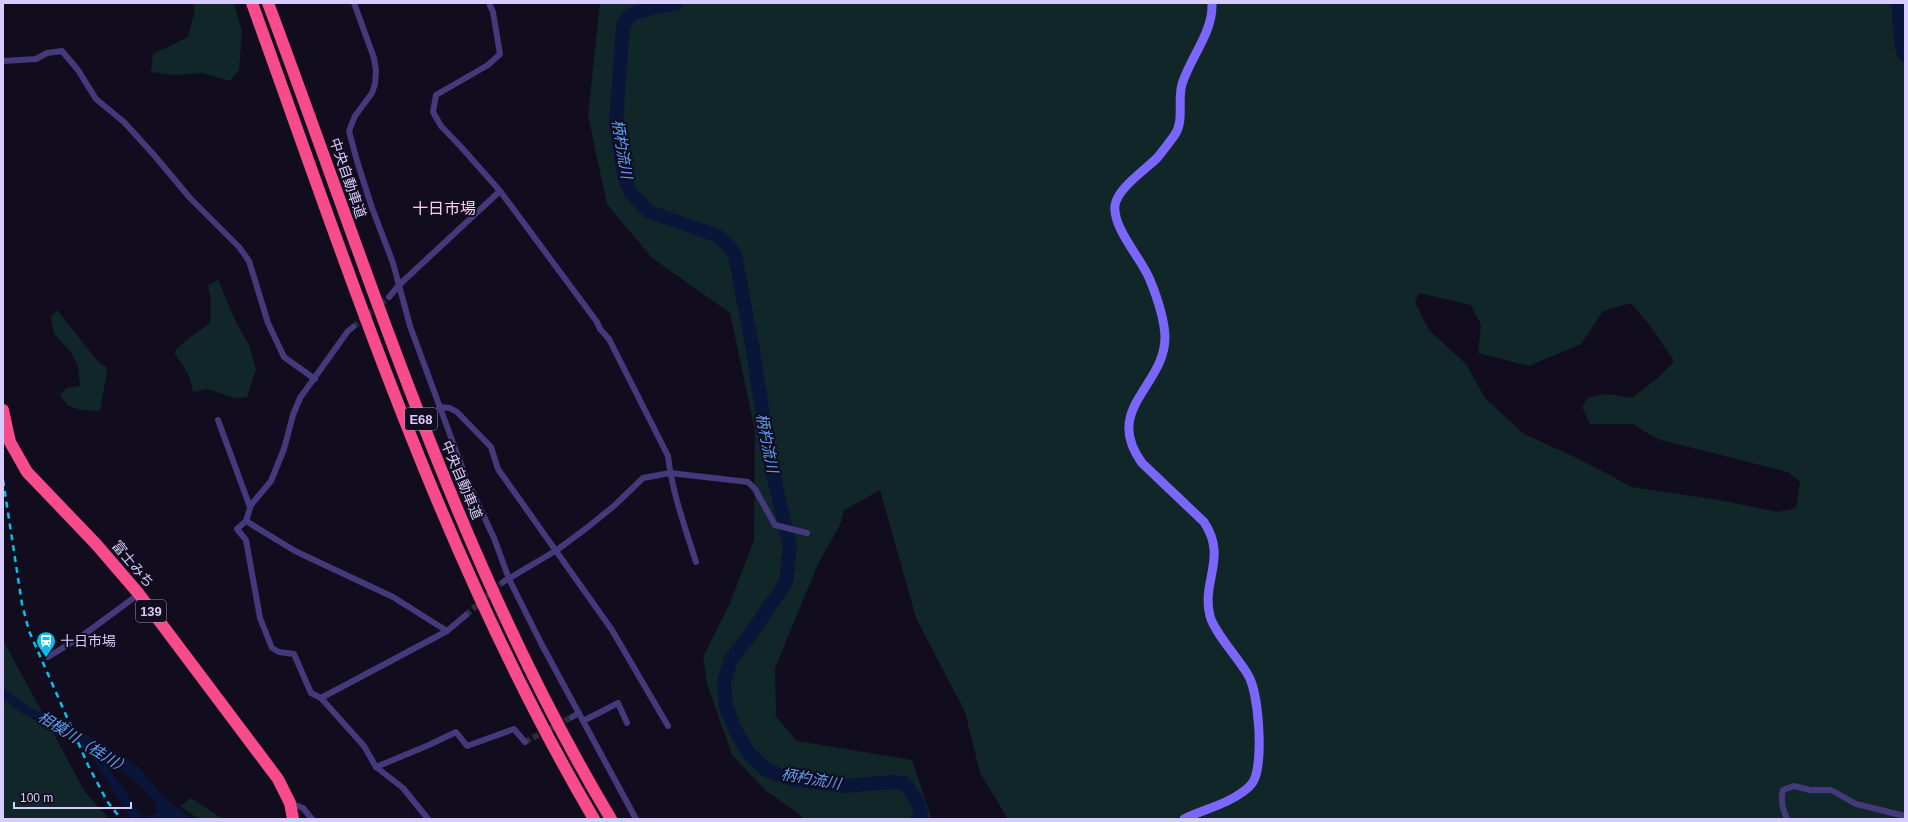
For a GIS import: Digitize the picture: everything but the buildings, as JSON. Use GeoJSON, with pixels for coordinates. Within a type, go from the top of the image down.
{"type":"FeatureCollection","features":[{"type":"Feature","properties":{"kind":"highway","name":"中央自動車道"},"geometry":{"type":"LineString","coordinates":[[252,3],[362,309],[464,563],[540,722],[594,819]]}},
{"type":"Feature","properties":{"kind":"highway","name":"中央自動車道"},"geometry":{"type":"LineString","coordinates":[[268,3],[379,310],[418,411],[481,563],[516,642],[553,716],[611,819]]}},
{"type":"Feature","properties":{"kind":"highway","name":"富士みち"},"geometry":{"type":"LineString","coordinates":[[3,410],[10,442],[28,472],[96,544],[139,594],[256,747],[278,779],[290,803],[293,819]]}},
{"type":"Feature","properties":{"kind":"street"},"geometry":{"type":"LineString","coordinates":[[354,3],[374,58],[376,84],[372,93],[355,116],[350,131],[357,161],[372,208],[393,263],[410,326],[466,478],[494,538],[506,580],[636,819]]}},
{"type":"Feature","properties":{"kind":"street"},"geometry":{"type":"LineString","coordinates":[[489,3],[493,12],[500,54],[488,65],[436,95],[433,112],[441,126],[500,191],[600,329],[609,339],[668,456],[670,473],[696,562]]}},
{"type":"Feature","properties":{"kind":"street"},"geometry":{"type":"LineString","coordinates":[[1184,819],[1219,806],[1244,791],[1253,782],[1259,755],[1259,733],[1254,689],[1249,676],[1210,618],[1208,604],[1215,556],[1211,532],[1204,522],[1142,463],[1135,453],[1130,441],[1130,416],[1136,401],[1154,374],[1161,360],[1165,336],[1161,312],[1150,281],[1118,223],[1115,205],[1117,198],[1132,181],[1158,157],[1178,129],[1180,122],[1179,101],[1181,88],[1190,62],[1210,25],[1212,3]]}},
{"type":"Feature","properties":{"kind":"street"},"geometry":{"type":"LineString","coordinates":[[3,61],[36,59],[47,54],[62,51],[78,70],[96,99],[124,122],[154,154],[190,198],[239,247],[249,261],[268,324],[284,357],[315,379]]}},
{"type":"Feature","properties":{"kind":"street"},"geometry":{"type":"LineString","coordinates":[[389,297],[399,285],[500,191]]}},
{"type":"Feature","properties":{"kind":"street"},"geometry":{"type":"LineString","coordinates":[[354,327],[348,331],[300,398],[293,415],[284,449],[271,481],[250,508],[246,521],[237,529],[246,540],[260,618],[272,648],[279,652],[294,654],[311,693],[321,698],[364,746],[376,767],[403,788],[428,819]]}},
{"type":"Feature","properties":{"kind":"street"},"geometry":{"type":"LineString","coordinates":[[439,407],[450,408],[457,412],[492,447],[498,469],[557,550],[612,630],[668,726]]}},
{"type":"Feature","properties":{"kind":"street"},"geometry":{"type":"LineString","coordinates":[[218,420],[250,508]]}},
{"type":"Feature","properties":{"kind":"street"},"geometry":{"type":"LineString","coordinates":[[506,580],[557,550],[615,505],[643,478],[670,473],[748,482],[755,489],[775,525],[807,533]]}},
{"type":"Feature","properties":{"kind":"street"},"geometry":{"type":"LineString","coordinates":[[246,521],[295,551],[393,597],[447,632]]}},
{"type":"Feature","properties":{"kind":"street"},"geometry":{"type":"LineString","coordinates":[[48,657],[82,636],[139,594]]}},
{"type":"Feature","properties":{"kind":"street"},"geometry":{"type":"LineString","coordinates":[[321,698],[447,632],[466,614]]}},
{"type":"Feature","properties":{"kind":"street"},"geometry":{"type":"LineString","coordinates":[[583,721],[618,703],[627,723]]}},
{"type":"Feature","properties":{"kind":"street"},"geometry":{"type":"LineString","coordinates":[[572,717],[579,712]]}},
{"type":"Feature","properties":{"kind":"street"},"geometry":{"type":"LineString","coordinates":[[376,767],[456,732],[467,746],[514,729],[525,742]]}},
{"type":"Feature","properties":{"kind":"street"},"geometry":{"type":"LineString","coordinates":[[1787,819],[1781,796],[1783,790],[1794,786],[1810,790],[1831,790],[1856,804],[1905,816]]}},
{"type":"Feature","properties":{"kind":"street"},"geometry":{"type":"LineString","coordinates":[[290,803],[303,808],[312,819]]}},
{"type":"Feature","properties":{"kind":"green space"},"geometry":{"type":"Polygon","coordinates":[[[193,3],[234,3],[242,32],[239,70],[230,81],[203,73],[174,75],[151,72],[153,54],[188,37],[195,10],[193,3]]]}},
{"type":"Feature","properties":{"kind":"green space"},"geometry":{"type":"Polygon","coordinates":[[[600,3],[1905,3],[1905,819],[1008,819],[980,773],[965,712],[916,618],[880,490],[844,510],[840,525],[818,564],[775,668],[776,717],[797,741],[912,760],[931,817],[930,819],[804,819],[798,813],[765,790],[732,755],[707,684],[703,657],[730,603],[754,540],[755,431],[730,313],[651,257],[607,204],[588,116],[600,3]],[[1419,293],[1415,302],[1429,330],[1466,364],[1485,398],[1524,434],[1579,459],[1632,487],[1719,500],[1778,512],[1796,508],[1800,482],[1788,472],[1661,440],[1643,431],[1634,424],[1590,424],[1582,407],[1588,397],[1606,394],[1632,398],[1659,377],[1674,361],[1654,331],[1631,303],[1603,311],[1581,344],[1529,366],[1478,353],[1481,325],[1471,305],[1419,293]]]}},
{"type":"Feature","properties":{"kind":"green space"},"geometry":{"type":"Polygon","coordinates":[[[218,280],[236,322],[249,345],[256,369],[247,397],[234,398],[207,389],[193,392],[189,375],[174,352],[184,342],[210,323],[211,302],[208,285],[218,280]]]}},
{"type":"Feature","properties":{"kind":"green space"},"geometry":{"type":"Polygon","coordinates":[[[57,310],[99,363],[107,367],[100,411],[82,410],[68,406],[60,395],[67,388],[80,386],[78,366],[71,352],[54,334],[51,317],[57,310]]]}},
{"type":"Feature","properties":{"kind":"green space"},"geometry":{"type":"Polygon","coordinates":[[[3,640],[85,792],[109,819],[3,819],[3,640]]]}},
{"type":"Feature","properties":{"kind":"green space"},"geometry":{"type":"Polygon","coordinates":[[[191,798],[223,819],[199,819],[180,806],[191,798]]]}},
{"type":"Feature","properties":{"kind":"water","name":"相模川（桂川）"},"geometry":{"type":"Polygon","coordinates":[[[3,686],[6,690],[31,708],[67,724],[116,752],[142,770],[163,797],[192,819],[160,819],[158,817],[155,819],[131,819],[90,754],[67,737],[20,712],[3,699],[3,686]],[[105,762],[142,818],[158,813],[155,804],[144,789],[113,766],[105,762]]]}},
{"type":"Feature","properties":{"kind":"waterway","name":"柄杓流川"},"geometry":{"type":"LineString","coordinates":[[676,3],[631,14],[623,25],[616,122],[624,176],[630,192],[649,212],[716,235],[729,246],[735,255],[752,345],[770,460],[790,547],[786,582],[748,638],[731,659],[724,682],[726,706],[735,730],[748,752],[766,770],[791,779],[845,786],[892,782],[904,783],[919,806],[921,816],[917,819]]}},
{"type":"Feature","properties":{"kind":"waterway"},"geometry":{"type":"LineString","coordinates":[[1898,3],[1902,48],[1905,55]]}},
{"type":"Feature","properties":{"kind":"tunnel"},"geometry":{"type":"LineString","coordinates":[[353,327],[389,297]]}},
{"type":"Feature","properties":{"kind":"tunnel"},"geometry":{"type":"LineString","coordinates":[[466,615],[503,582]]}},
{"type":"Feature","properties":{"kind":"tunnel"},"geometry":{"type":"LineString","coordinates":[[525,742],[572,717]]}},
{"type":"Feature","properties":{"kind":"railway"},"geometry":{"type":"LineString","coordinates":[[3,480],[22,604],[29,631],[88,765],[107,801],[121,819]]}},
{"type":"Feature","properties":{"kind":"place","name":"十日市場"},"geometry":{"type":"Point","coordinates":[46,658]}},
{"type":"Feature","properties":{"kind":"district","name":"十日市場"},"geometry":{"type":"Point","coordinates":[444,208]}}]}
